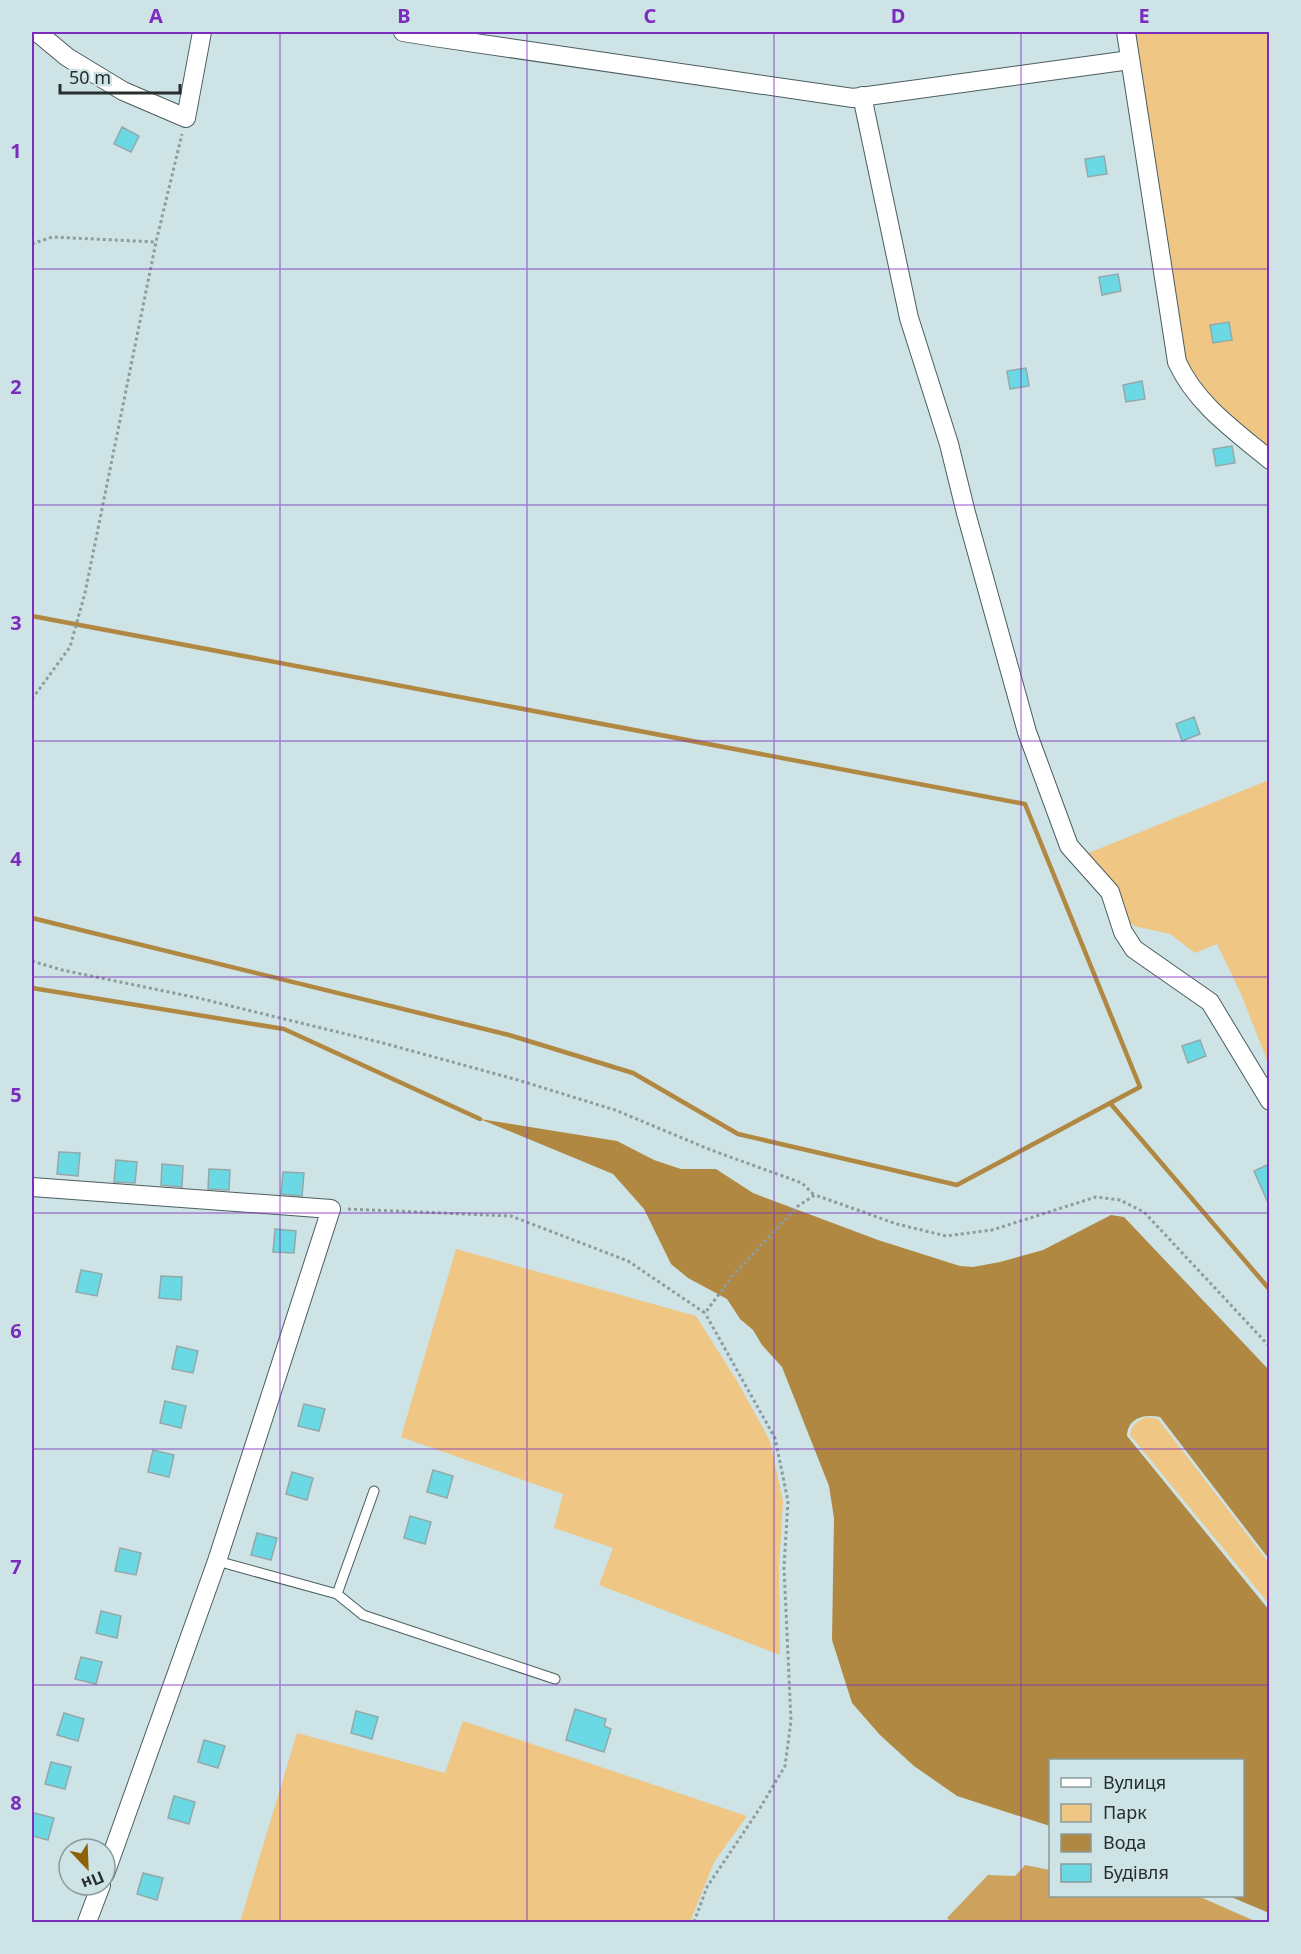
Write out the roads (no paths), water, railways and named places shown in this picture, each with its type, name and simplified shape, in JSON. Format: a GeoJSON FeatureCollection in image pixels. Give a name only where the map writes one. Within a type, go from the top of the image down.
{"type":"FeatureCollection","features":[{"type":"Feature","properties":{"kind":"street"},"geometry":{"type":"LineString","coordinates":[[37,32],[67,57],[123,91],[186,118],[202,32]]}},
{"type":"Feature","properties":{"kind":"street"},"geometry":{"type":"LineString","coordinates":[[403,32],[853,98],[1130,60]]}},
{"type":"Feature","properties":{"kind":"street"},"geometry":{"type":"LineString","coordinates":[[1126,32],[1177,362],[1185,379],[1212,411],[1269,460]]}},
{"type":"Feature","properties":{"kind":"street"},"geometry":{"type":"LineString","coordinates":[[862,96],[909,318],[949,444],[1027,732],[1069,846],[1110,892],[1124,932],[1134,950],[1210,1002],[1269,1101]]}},
{"type":"Feature","properties":{"kind":"street"},"geometry":{"type":"LineString","coordinates":[[32,1187],[331,1209],[217,1561],[117,1840]]}},
{"type":"Feature","properties":{"kind":"street"},"geometry":{"type":"LineString","coordinates":[[87,1923],[97,1897]]}},
{"type":"Feature","properties":{"kind":"lane"},"geometry":{"type":"LineString","coordinates":[[337,1594],[374,1491]]}},
{"type":"Feature","properties":{"kind":"lane"},"geometry":{"type":"LineString","coordinates":[[217,1561],[337,1594],[363,1615],[555,1678]]}},
{"type":"Feature","properties":{"kind":"water"},"geometry":{"type":"Polygon","coordinates":[[[480,1119],[617,1141],[654,1160],[681,1169],[716,1169],[753,1193],[878,1240],[960,1266],[973,1267],[1000,1262],[1043,1250],[1111,1215],[1124,1217],[1269,1370],[1269,1559],[1160,1417],[1138,1418],[1130,1425],[1127,1436],[1269,1610],[1269,1913],[1231,1897],[1244,1897],[1244,1759],[1049,1759],[1049,1826],[957,1796],[914,1766],[880,1735],[852,1703],[832,1640],[834,1518],[829,1486],[782,1367],[762,1345],[753,1330],[740,1319],[727,1299],[688,1278],[671,1264],[644,1209],[613,1174],[480,1119]]]}},
{"type":"Feature","properties":{"kind":"waterway"},"geometry":{"type":"LineString","coordinates":[[32,616],[1025,804],[1140,1087],[957,1185],[738,1134],[633,1073],[509,1035],[32,918]]}},
{"type":"Feature","properties":{"kind":"waterway"},"geometry":{"type":"LineString","coordinates":[[32,988],[284,1029],[480,1119]]}},
{"type":"Feature","properties":{"kind":"waterway"},"geometry":{"type":"LineString","coordinates":[[1110,1103],[1270,1290]]}}]}
